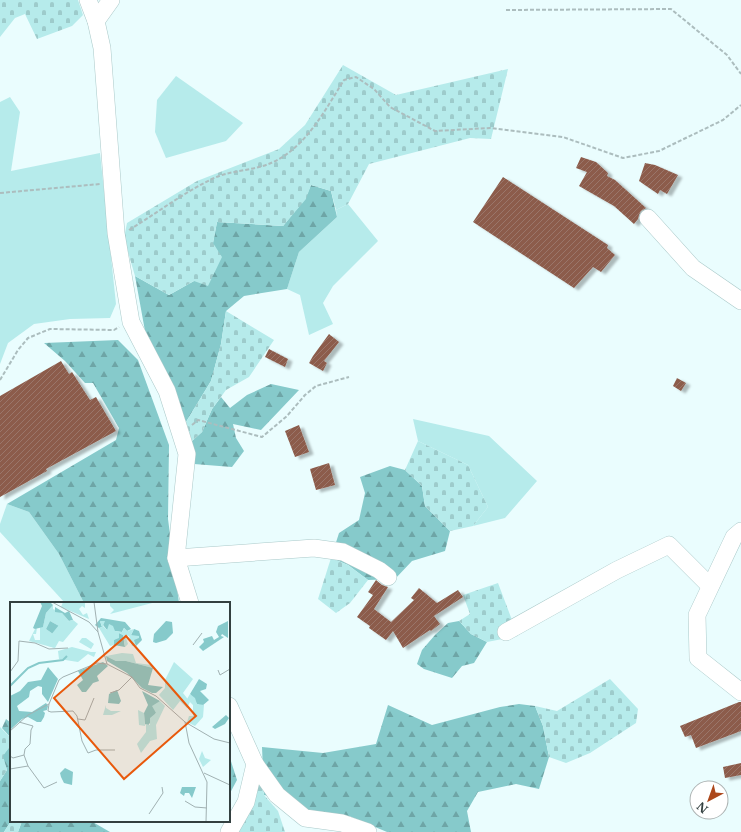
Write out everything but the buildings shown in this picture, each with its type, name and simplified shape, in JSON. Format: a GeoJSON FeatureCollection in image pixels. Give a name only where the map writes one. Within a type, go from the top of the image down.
{"type":"FeatureCollection","features":[{"type":"Feature","properties":{"kind":"street"},"geometry":{"type":"LineString","coordinates":[[88,0],[96,21],[102,48],[116,233],[131,322],[167,391],[187,454],[176,558],[190,602]]}},
{"type":"Feature","properties":{"kind":"street"},"geometry":{"type":"LineString","coordinates":[[96,21],[111,0]]}},
{"type":"Feature","properties":{"kind":"street"},"geometry":{"type":"LineString","coordinates":[[648,218],[693,268],[741,301]]}},
{"type":"Feature","properties":{"kind":"street"},"geometry":{"type":"LineString","coordinates":[[741,531],[734,537],[697,615],[698,658],[741,692]]}},
{"type":"Feature","properties":{"kind":"street"},"geometry":{"type":"LineString","coordinates":[[506,632],[617,570],[669,545],[710,586]]}},
{"type":"Feature","properties":{"kind":"street"},"geometry":{"type":"LineString","coordinates":[[176,558],[314,548],[343,552],[379,570],[388,577]]}},
{"type":"Feature","properties":{"kind":"street"},"geometry":{"type":"LineString","coordinates":[[230,708],[255,764],[277,795],[306,818],[342,823],[368,832]]}},
{"type":"Feature","properties":{"kind":"street"},"geometry":{"type":"LineString","coordinates":[[229,832],[246,802],[255,764]]}},
{"type":"Feature","properties":{"kind":"path"},"geometry":{"type":"LineString","coordinates":[[506,10],[671,9],[727,54],[741,74]]}},
{"type":"Feature","properties":{"kind":"path"},"geometry":{"type":"LineString","coordinates":[[116,233],[130,230],[173,201],[214,178],[271,163],[291,150],[307,137],[344,80],[356,76],[374,89],[390,108],[435,130],[490,128],[563,137],[623,158],[659,151],[723,120],[741,105]]}},
{"type":"Feature","properties":{"kind":"path"},"geometry":{"type":"LineString","coordinates":[[0,193],[113,183]]}},
{"type":"Feature","properties":{"kind":"path"},"geometry":{"type":"LineString","coordinates":[[0,380],[18,350],[28,338],[50,329],[114,330],[131,322]]}},
{"type":"Feature","properties":{"kind":"path"},"geometry":{"type":"LineString","coordinates":[[181,435],[198,420],[262,437],[287,416],[305,395],[316,386],[349,378]]}},
{"type":"Feature","properties":{"kind":"green space"},"geometry":{"type":"Polygon","coordinates":[[[0,0],[78,0],[83,15],[72,26],[37,39],[25,14],[15,18],[0,37],[0,0]]]}},
{"type":"Feature","properties":{"kind":"green space"},"geometry":{"type":"Polygon","coordinates":[[[343,65],[396,95],[508,69],[491,139],[470,138],[369,164],[348,204],[336,210],[331,191],[311,185],[306,199],[283,226],[217,222],[213,243],[222,257],[208,286],[194,281],[169,295],[135,276],[124,238],[127,223],[197,181],[279,149],[305,125],[343,65]]]}},
{"type":"Feature","properties":{"kind":"green space"},"geometry":{"type":"Polygon","coordinates":[[[176,76],[243,123],[226,141],[166,158],[155,132],[157,100],[176,76]]]}},
{"type":"Feature","properties":{"kind":"green space"},"geometry":{"type":"Polygon","coordinates":[[[10,97],[20,112],[11,171],[100,153],[116,304],[110,318],[70,319],[34,324],[8,343],[0,364],[0,102],[10,97]]]}},
{"type":"Feature","properties":{"kind":"green space"},"geometry":{"type":"Polygon","coordinates":[[[311,185],[331,191],[337,217],[299,252],[287,289],[244,296],[226,311],[221,344],[211,381],[186,422],[157,354],[145,331],[135,276],[169,295],[194,281],[213,243],[217,222],[283,226],[305,199],[311,185]]]}},
{"type":"Feature","properties":{"kind":"green space"},"geometry":{"type":"Polygon","coordinates":[[[348,204],[378,241],[333,286],[323,303],[333,324],[309,335],[300,295],[287,289],[299,252],[337,217],[336,210],[348,204]]]}},
{"type":"Feature","properties":{"kind":"green space"},"geometry":{"type":"Polygon","coordinates":[[[226,311],[274,340],[249,377],[226,390],[212,409],[202,432],[192,441],[186,422],[211,381],[221,344],[226,311]]]}},
{"type":"Feature","properties":{"kind":"green space"},"geometry":{"type":"Polygon","coordinates":[[[118,340],[138,360],[169,445],[168,519],[179,602],[83,602],[59,554],[29,512],[7,504],[116,440],[119,428],[93,383],[85,383],[65,361],[44,343],[118,340]]]}},
{"type":"Feature","properties":{"kind":"green space"},"geometry":{"type":"Polygon","coordinates":[[[271,384],[299,390],[261,430],[233,424],[236,438],[244,451],[232,467],[194,464],[192,441],[202,432],[212,409],[221,397],[230,408],[247,395],[271,384]]]}},
{"type":"Feature","properties":{"kind":"green space"},"geometry":{"type":"Polygon","coordinates":[[[413,419],[489,436],[537,481],[505,518],[473,526],[488,507],[468,465],[418,441],[413,419]]]}},
{"type":"Feature","properties":{"kind":"green space"},"geometry":{"type":"Polygon","coordinates":[[[418,441],[468,465],[488,507],[473,526],[450,531],[425,506],[422,486],[405,470],[418,441]]]}},
{"type":"Feature","properties":{"kind":"green space"},"geometry":{"type":"Polygon","coordinates":[[[390,466],[405,470],[422,486],[425,506],[450,531],[445,551],[412,561],[395,579],[368,580],[348,565],[331,558],[339,533],[359,520],[365,493],[360,477],[390,466]]]}},
{"type":"Feature","properties":{"kind":"green space"},"geometry":{"type":"Polygon","coordinates":[[[7,504],[29,512],[59,554],[83,602],[64,602],[0,532],[0,524],[7,504]]]}},
{"type":"Feature","properties":{"kind":"green space"},"geometry":{"type":"Polygon","coordinates":[[[331,558],[348,565],[368,580],[350,603],[336,613],[318,599],[331,558]]]}},
{"type":"Feature","properties":{"kind":"green space"},"geometry":{"type":"Polygon","coordinates":[[[498,583],[518,636],[487,642],[471,634],[459,621],[470,614],[463,595],[498,583]]]}},
{"type":"Feature","properties":{"kind":"green space"},"geometry":{"type":"Polygon","coordinates":[[[459,621],[471,634],[487,642],[474,663],[462,666],[452,678],[424,669],[417,664],[422,650],[435,635],[448,623],[459,621]]]}},
{"type":"Feature","properties":{"kind":"green space"},"geometry":{"type":"Polygon","coordinates":[[[610,679],[638,709],[636,723],[590,753],[566,763],[549,757],[543,726],[535,706],[557,711],[610,679]]]}},
{"type":"Feature","properties":{"kind":"green space"},"geometry":{"type":"Polygon","coordinates":[[[519,704],[535,706],[543,726],[549,757],[539,789],[516,784],[478,792],[467,811],[471,832],[387,832],[349,816],[309,813],[296,801],[264,795],[262,747],[323,753],[376,744],[388,705],[432,725],[500,707],[519,704]]]}},
{"type":"Feature","properties":{"kind":"green space"},"geometry":{"type":"Polygon","coordinates":[[[6,719],[10,722],[10,737],[2,728],[6,719]]]}},
{"type":"Feature","properties":{"kind":"green space"},"geometry":{"type":"Polygon","coordinates":[[[0,727],[10,737],[10,746],[3,756],[7,770],[0,781],[0,727]]]}},
{"type":"Feature","properties":{"kind":"green space"},"geometry":{"type":"Polygon","coordinates":[[[10,746],[10,822],[4,832],[0,832],[0,781],[7,770],[2,756],[10,746]]]}},
{"type":"Feature","properties":{"kind":"green space"},"geometry":{"type":"Polygon","coordinates":[[[230,758],[237,780],[230,793],[230,758]]]}},
{"type":"Feature","properties":{"kind":"green space"},"geometry":{"type":"Polygon","coordinates":[[[263,782],[264,795],[278,811],[285,832],[234,832],[254,785],[263,782]]]}},
{"type":"Feature","properties":{"kind":"green space"},"geometry":{"type":"Polygon","coordinates":[[[10,822],[22,822],[18,832],[4,832],[10,822]]]}},
{"type":"Feature","properties":{"kind":"green space"},"geometry":{"type":"Polygon","coordinates":[[[22,822],[93,822],[110,832],[18,832],[22,822]]]}}]}
